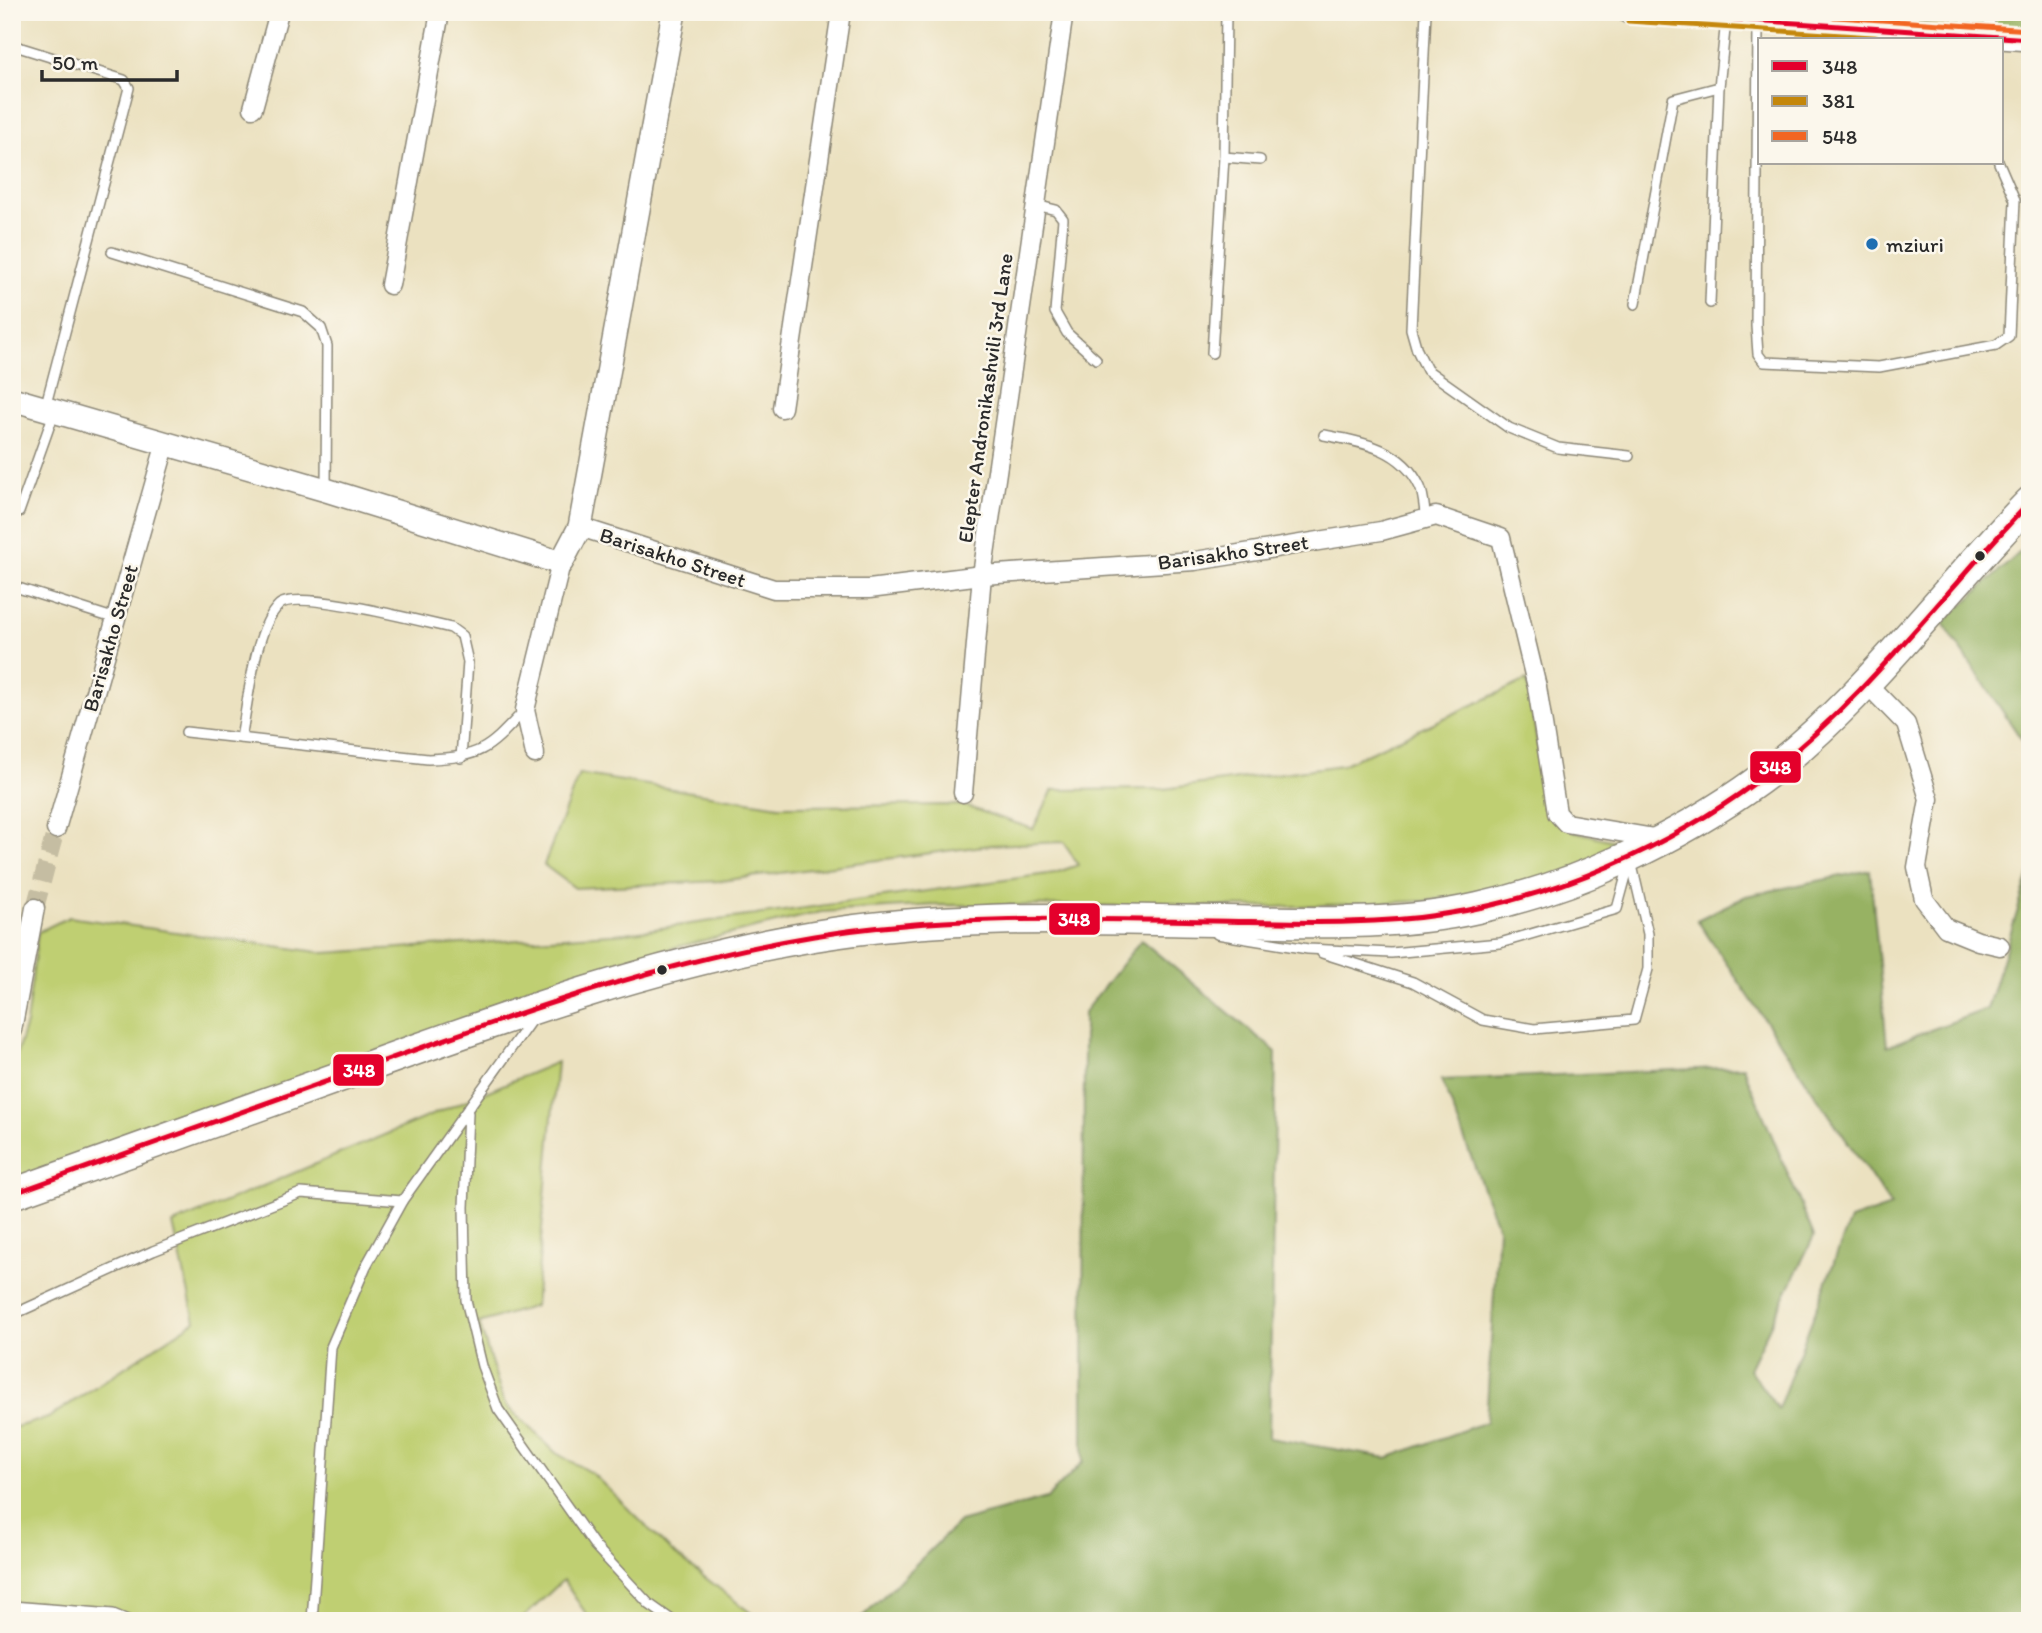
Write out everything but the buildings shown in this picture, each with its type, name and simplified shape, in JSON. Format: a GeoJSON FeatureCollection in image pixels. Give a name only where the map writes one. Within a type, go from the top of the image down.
{"type":"FeatureCollection","features":[{"type":"Feature","properties":{"kind":"highway"},"geometry":{"type":"LineString","coordinates":[[12,1194],[543,1003],[635,975],[751,947],[821,935],[988,919],[1382,921],[1494,904],[1561,885],[1630,856],[1713,811],[1763,777],[1866,683],[2030,502]]}},
{"type":"Feature","properties":{"kind":"street"},"geometry":{"type":"LineString","coordinates":[[254,108],[279,12]]}},
{"type":"Feature","properties":{"kind":"street"},"geometry":{"type":"LineString","coordinates":[[390,285],[440,12]]}},
{"type":"Feature","properties":{"kind":"street","name":"Barisakho Street"},"geometry":{"type":"LineString","coordinates":[[535,754],[525,710],[561,563],[580,527],[674,12]]}},
{"type":"Feature","properties":{"kind":"street"},"geometry":{"type":"LineString","coordinates":[[782,408],[841,12]]}},
{"type":"Feature","properties":{"kind":"street","name":"Elepter Andronikashvili 3rd Lane"},"geometry":{"type":"LineString","coordinates":[[963,793],[982,575],[1064,12]]}},
{"type":"Feature","properties":{"kind":"street"},"geometry":{"type":"LineString","coordinates":[[1629,12],[1987,38]]}},
{"type":"Feature","properties":{"kind":"street"},"geometry":{"type":"LineString","coordinates":[[2004,38],[2030,39]]}},
{"type":"Feature","properties":{"kind":"street"},"geometry":{"type":"LineString","coordinates":[[12,400],[326,490],[561,563]]}},
{"type":"Feature","properties":{"kind":"street","name":"Barisakho Street"},"geometry":{"type":"LineString","coordinates":[[56,830],[165,446]]}},
{"type":"Feature","properties":{"kind":"street","name":"Barisakho Street"},"geometry":{"type":"LineString","coordinates":[[580,527],[774,589],[869,589],[982,575],[1195,561],[1381,531],[1436,516],[1501,538],[1537,687],[1557,813],[1566,823],[1660,839]]}},
{"type":"Feature","properties":{"kind":"street"},"geometry":{"type":"LineString","coordinates":[[1866,683],[1906,724],[1929,799],[1917,867],[1924,899],[1946,928],[1978,941],[2000,946]]}},
{"type":"Feature","properties":{"kind":"street"},"geometry":{"type":"LineString","coordinates":[[12,1030],[20,950],[35,908]]}},
{"type":"Feature","properties":{"kind":"lane"},"geometry":{"type":"LineString","coordinates":[[1212,353],[1224,157],[1226,12]]}},
{"type":"Feature","properties":{"kind":"lane"},"geometry":{"type":"LineString","coordinates":[[1426,12],[1411,329],[1417,350],[1427,370],[1509,428],[1558,448],[1629,456]]}},
{"type":"Feature","properties":{"kind":"lane"},"geometry":{"type":"LineString","coordinates":[[1987,38],[1990,18],[1995,12]]}},
{"type":"Feature","properties":{"kind":"lane"},"geometry":{"type":"LineString","coordinates":[[1710,303],[1720,87],[1726,20]]}},
{"type":"Feature","properties":{"kind":"lane"},"geometry":{"type":"LineString","coordinates":[[1758,23],[1758,38]]}},
{"type":"Feature","properties":{"kind":"lane"},"geometry":{"type":"LineString","coordinates":[[12,45],[124,80],[130,88],[49,411],[19,512]]}},
{"type":"Feature","properties":{"kind":"lane"},"geometry":{"type":"LineString","coordinates":[[1635,304],[1673,99],[1720,87]]}},
{"type":"Feature","properties":{"kind":"lane"},"geometry":{"type":"LineString","coordinates":[[1224,157],[1260,160]]}},
{"type":"Feature","properties":{"kind":"lane"},"geometry":{"type":"LineString","coordinates":[[1758,164],[1758,354],[1764,362],[1879,367],[1996,345],[2009,336],[2015,200],[1999,164]]}},
{"type":"Feature","properties":{"kind":"lane"},"geometry":{"type":"LineString","coordinates":[[1036,205],[1056,210],[1063,219],[1055,303],[1057,320],[1096,359]]}},
{"type":"Feature","properties":{"kind":"lane"},"geometry":{"type":"LineString","coordinates":[[112,252],[303,312],[321,328],[327,346],[326,490]]}},
{"type":"Feature","properties":{"kind":"lane"},"geometry":{"type":"LineString","coordinates":[[1324,435],[1367,444],[1399,458],[1420,488],[1426,519]]}},
{"type":"Feature","properties":{"kind":"lane"},"geometry":{"type":"LineString","coordinates":[[12,586],[116,619]]}},
{"type":"Feature","properties":{"kind":"lane"},"geometry":{"type":"LineString","coordinates":[[241,738],[260,642],[272,613],[280,603],[291,599],[325,601],[451,628],[462,636],[468,662],[461,758]]}},
{"type":"Feature","properties":{"kind":"lane"},"geometry":{"type":"LineString","coordinates":[[186,732],[428,759],[461,758],[488,748],[525,710]]}},
{"type":"Feature","properties":{"kind":"lane"},"geometry":{"type":"LineString","coordinates":[[1308,949],[1413,982],[1483,1020],[1534,1029],[1634,1020],[1648,969],[1648,934],[1630,856]]}},
{"type":"Feature","properties":{"kind":"lane"},"geometry":{"type":"LineString","coordinates":[[1097,919],[1308,949],[1391,953],[1500,943],[1617,909],[1630,856]]}},
{"type":"Feature","properties":{"kind":"lane"},"geometry":{"type":"LineString","coordinates":[[312,1621],[331,1347],[366,1266],[402,1201],[468,1112],[543,1003]]}},
{"type":"Feature","properties":{"kind":"lane"},"geometry":{"type":"LineString","coordinates":[[468,1112],[464,1206],[466,1300],[482,1366],[498,1409],[595,1546],[649,1604],[673,1621]]}},
{"type":"Feature","properties":{"kind":"lane"},"geometry":{"type":"LineString","coordinates":[[12,1315],[153,1251],[301,1194],[402,1201]]}},
{"type":"Feature","properties":{"kind":"lane"},"geometry":{"type":"LineString","coordinates":[[12,1606],[113,1614],[130,1621]]}},
{"type":"Feature","properties":{"kind":"green space"},"geometry":{"type":"Polygon","coordinates":[[[1815,12],[2030,12],[2030,30],[1815,12]]]}},
{"type":"Feature","properties":{"kind":"green space"},"geometry":{"type":"Polygon","coordinates":[[[2030,543],[2030,752],[1943,623],[2030,543]]]}},
{"type":"Feature","properties":{"kind":"green space"},"geometry":{"type":"Polygon","coordinates":[[[1527,680],[1549,815],[1573,831],[1626,844],[1564,874],[1490,892],[1425,901],[1276,907],[937,905],[821,912],[623,960],[12,1186],[12,1069],[26,1024],[38,932],[69,917],[325,953],[626,933],[1055,873],[1078,865],[1064,842],[991,845],[720,881],[575,888],[544,865],[579,774],[779,806],[962,805],[1033,829],[1053,790],[1164,789],[1342,765],[1527,680]]]}},
{"type":"Feature","properties":{"kind":"green space"},"geometry":{"type":"Polygon","coordinates":[[[1870,870],[1887,1046],[1987,1009],[2030,871],[2030,1621],[858,1621],[959,1522],[1047,1498],[1083,1462],[1084,1012],[1141,940],[1276,1052],[1269,1438],[1387,1458],[1486,1422],[1498,1228],[1442,1080],[1743,1067],[1814,1236],[1749,1369],[1778,1409],[1850,1220],[1891,1206],[1697,920],[1746,896],[1870,870]]]}},
{"type":"Feature","properties":{"kind":"green space"},"geometry":{"type":"Polygon","coordinates":[[[557,1062],[535,1306],[479,1323],[504,1403],[556,1453],[593,1474],[671,1551],[761,1621],[591,1621],[563,1580],[520,1621],[12,1621],[12,1428],[48,1418],[195,1321],[173,1224],[557,1062]]]}},
{"type":"Feature","properties":{"kind":"tunnel"},"geometry":{"type":"LineString","coordinates":[[35,908],[56,829]]}},
{"type":"Feature","properties":{"kind":"transit line","name":"348"},"geometry":{"type":"LineString","coordinates":[[1633,12],[2030,39]]}},
{"type":"Feature","properties":{"kind":"transit line","name":"548"},"geometry":{"type":"LineString","coordinates":[[1763,12],[2030,30]]}},
{"type":"Feature","properties":{"kind":"transit line","name":"381"},"geometry":{"type":"LineString","coordinates":[[1628,21],[1887,38]]}},
{"type":"Feature","properties":{"kind":"transit line","name":"348"},"geometry":{"type":"LineString","coordinates":[[12,1194],[539,1007],[648,974],[758,947],[864,929],[963,921],[1063,919],[1329,922],[1416,918],[1487,906],[1570,882],[1610,866],[1688,827],[1759,780],[1797,750],[1867,683],[2030,502]]}},
{"type":"Feature","properties":{"kind":"place","name":"mziuri"},"geometry":{"type":"Point","coordinates":[1872,244]}}]}
